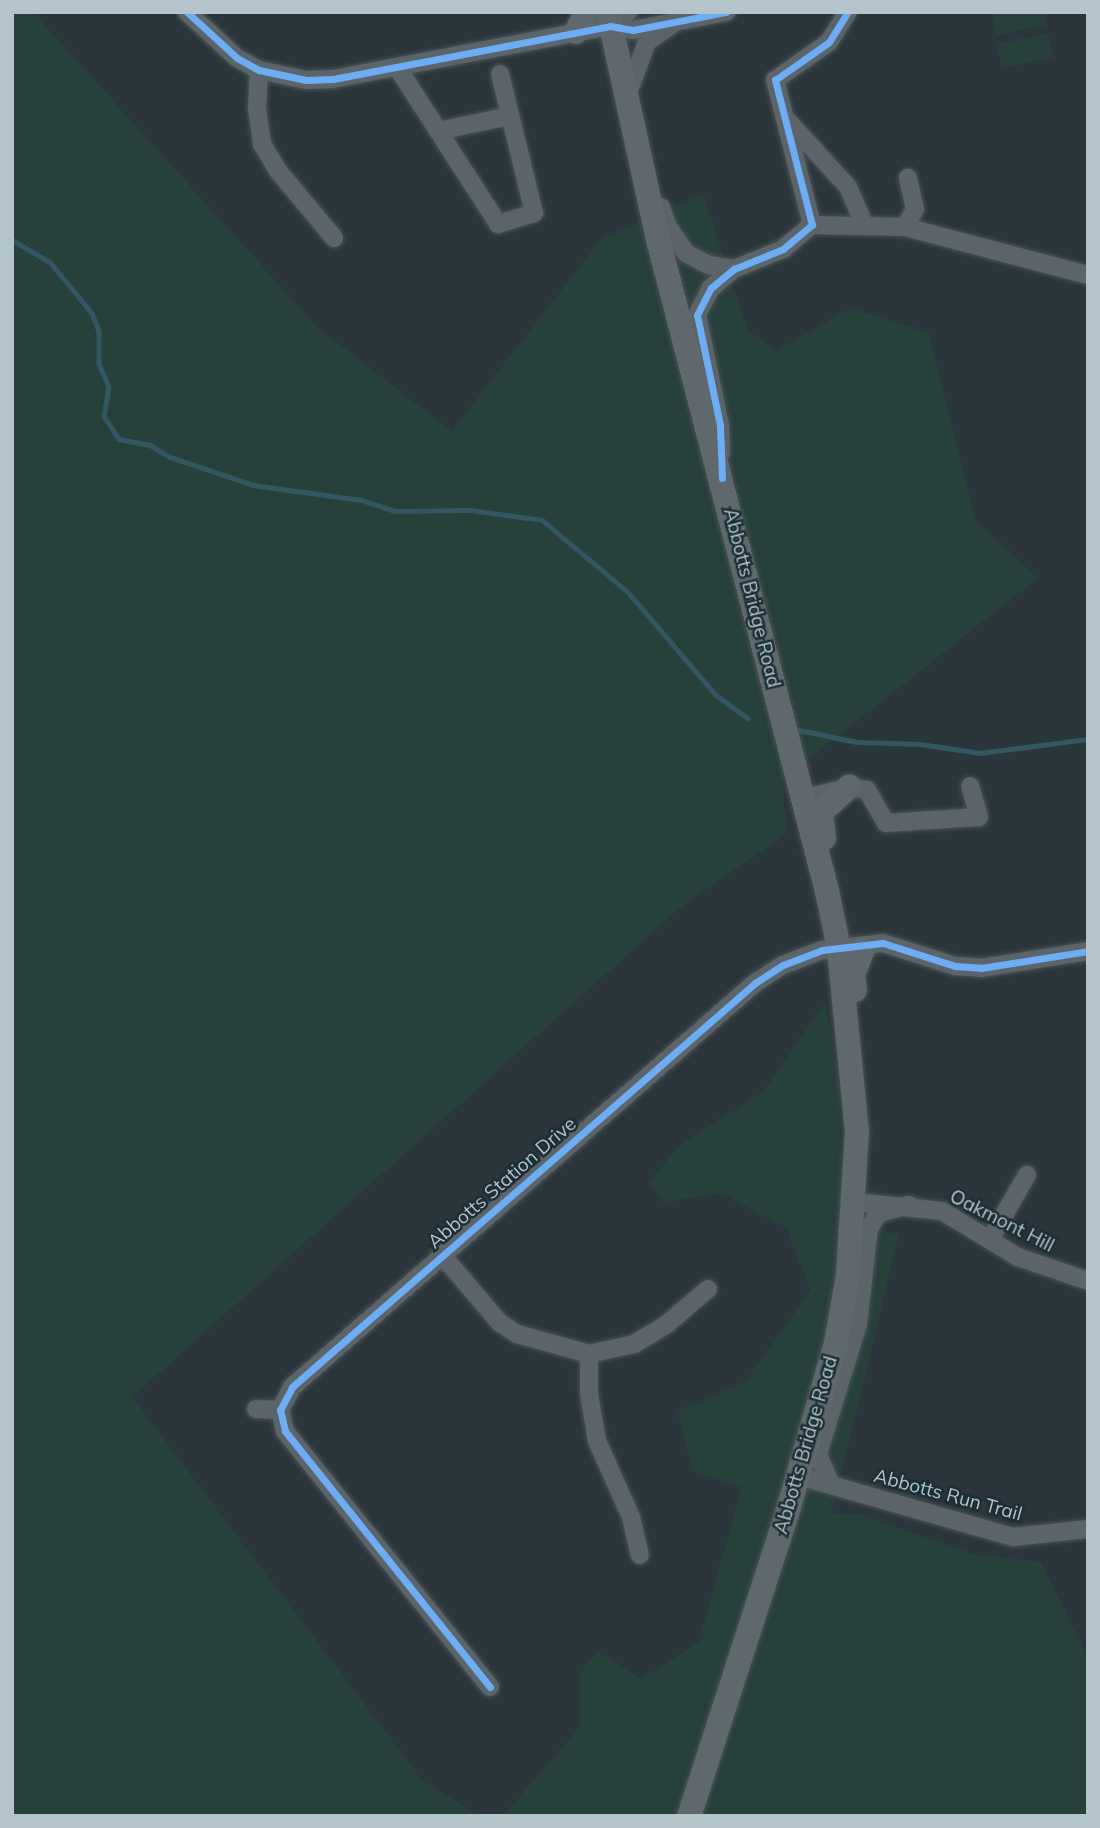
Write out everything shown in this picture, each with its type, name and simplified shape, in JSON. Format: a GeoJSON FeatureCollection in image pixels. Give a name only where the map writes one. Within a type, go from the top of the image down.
{"type":"FeatureCollection","features":[{"type":"Feature","properties":{"kind":"main road","name":"Abbotts Bridge Road"},"geometry":{"type":"LineString","coordinates":[[615,17],[626,100],[641,164],[827,891],[851,949],[852,1063],[857,1131],[855,1202],[836,1343],[799,1476],[689,1816]]}},
{"type":"Feature","properties":{"kind":"main road","name":"Abbotts Bridge Road"},"geometry":{"type":"LineString","coordinates":[[827,891],[833,890],[835,880],[821,812],[849,788]]}},
{"type":"Feature","properties":{"kind":"street"},"geometry":{"type":"LineString","coordinates":[[187,12],[213,41],[259,70],[306,80],[397,67],[581,22],[615,17],[633,30],[726,12]]}},
{"type":"Feature","properties":{"kind":"street"},"geometry":{"type":"LineString","coordinates":[[812,225],[775,80],[829,42],[848,12]]}},
{"type":"Feature","properties":{"kind":"street"},"geometry":{"type":"LineString","coordinates":[[626,100],[647,43],[678,21]]}},
{"type":"Feature","properties":{"kind":"street"},"geometry":{"type":"LineString","coordinates":[[397,67],[498,224],[534,213],[500,74]]}},
{"type":"Feature","properties":{"kind":"street"},"geometry":{"type":"LineString","coordinates":[[259,70],[257,108],[262,144],[279,173],[334,238]]}},
{"type":"Feature","properties":{"kind":"street"},"geometry":{"type":"LineString","coordinates":[[438,131],[509,116]]}},
{"type":"Feature","properties":{"kind":"street"},"geometry":{"type":"LineString","coordinates":[[784,118],[848,187],[865,226]]}},
{"type":"Feature","properties":{"kind":"street"},"geometry":{"type":"LineString","coordinates":[[641,164],[676,242],[697,260],[734,268]]}},
{"type":"Feature","properties":{"kind":"street"},"geometry":{"type":"LineString","coordinates":[[905,227],[915,209],[908,178]]}},
{"type":"Feature","properties":{"kind":"street"},"geometry":{"type":"LineString","coordinates":[[722,478],[720,425],[697,315],[712,289],[734,268],[783,249],[812,225],[865,226],[905,227],[1088,275]]}},
{"type":"Feature","properties":{"kind":"street"},"geometry":{"type":"LineString","coordinates":[[801,788],[867,790],[886,823],[979,817],[970,786]]}},
{"type":"Feature","properties":{"kind":"street","name":"Abbotts Station Drive"},"geometry":{"type":"LineString","coordinates":[[280,1410],[292,1387],[755,983],[811,953],[883,943],[955,966],[981,968],[1088,951]]}},
{"type":"Feature","properties":{"kind":"street"},"geometry":{"type":"LineString","coordinates":[[990,1239],[1027,1175]]}},
{"type":"Feature","properties":{"kind":"street","name":"Oakmont Hill"},"geometry":{"type":"LineString","coordinates":[[855,1202],[909,1205],[942,1212],[1018,1257],[1088,1281]]}},
{"type":"Feature","properties":{"kind":"street","name":"Abbotts Bridge Road"},"geometry":{"type":"LineString","coordinates":[[831,1485],[818,1454],[858,1324],[869,1228],[879,1213],[909,1205]]}},
{"type":"Feature","properties":{"kind":"street"},"geometry":{"type":"LineString","coordinates":[[442,1255],[499,1321],[517,1334],[589,1354],[634,1344],[667,1324],[708,1289]]}},
{"type":"Feature","properties":{"kind":"street"},"geometry":{"type":"LineString","coordinates":[[589,1354],[589,1394],[597,1441],[631,1517],[640,1555]]}},
{"type":"Feature","properties":{"kind":"street"},"geometry":{"type":"LineString","coordinates":[[256,1409],[280,1410],[285,1431],[327,1487],[490,1686]]}},
{"type":"Feature","properties":{"kind":"street","name":"Abbotts Run Trail"},"geometry":{"type":"LineString","coordinates":[[799,1476],[1013,1537],[1088,1529]]}},
{"type":"Feature","properties":{"kind":"green space"},"geometry":{"type":"Polygon","coordinates":[[[12,12],[33,12],[319,329],[452,431],[602,238],[703,194],[747,329],[776,351],[851,308],[929,333],[976,521],[1038,578],[782,780],[787,833],[682,906],[132,1397],[423,1781],[480,1816],[12,1816],[12,12]]]}},
{"type":"Feature","properties":{"kind":"green space"},"geometry":{"type":"Polygon","coordinates":[[[991,12],[1044,12],[1047,25],[996,35],[991,12]]]}},
{"type":"Feature","properties":{"kind":"green space"},"geometry":{"type":"Polygon","coordinates":[[[1048,33],[1053,57],[1002,68],[997,44],[1048,33]]]}},
{"type":"Feature","properties":{"kind":"green space"},"geometry":{"type":"Polygon","coordinates":[[[825,1002],[839,1086],[841,1218],[899,1235],[831,1513],[859,1514],[973,1554],[1041,1562],[1088,1658],[1088,1816],[503,1816],[580,1727],[579,1674],[597,1651],[641,1679],[699,1642],[742,1487],[692,1471],[678,1411],[745,1382],[811,1290],[786,1228],[722,1193],[663,1202],[649,1182],[679,1146],[765,1090],[825,1002]]]}},
{"type":"Feature","properties":{"kind":"waterway"},"geometry":{"type":"LineString","coordinates":[[12,240],[50,262],[92,313],[99,331],[99,364],[109,386],[104,416],[119,439],[150,445],[170,457],[253,485],[361,500],[394,511],[471,510],[542,520],[628,592],[716,695],[748,718]]}},
{"type":"Feature","properties":{"kind":"waterway"},"geometry":{"type":"LineString","coordinates":[[799,730],[857,742],[920,744],[980,753],[1088,739]]}},
{"type":"Feature","properties":{"kind":"cycle path"},"geometry":{"type":"LineString","coordinates":[[187,12],[237,58],[259,70],[306,80],[333,79],[610,26],[633,30],[726,12]]}},
{"type":"Feature","properties":{"kind":"cycle path"},"geometry":{"type":"LineString","coordinates":[[722,478],[720,425],[697,315],[711,288],[734,269],[783,249],[812,225],[775,80],[829,42],[848,12]]}},
{"type":"Feature","properties":{"kind":"cycle path"},"geometry":{"type":"LineString","coordinates":[[490,1687],[285,1431],[280,1410],[292,1387],[755,983],[783,965],[822,950],[883,943],[955,966],[981,968],[1088,951]]}}]}
